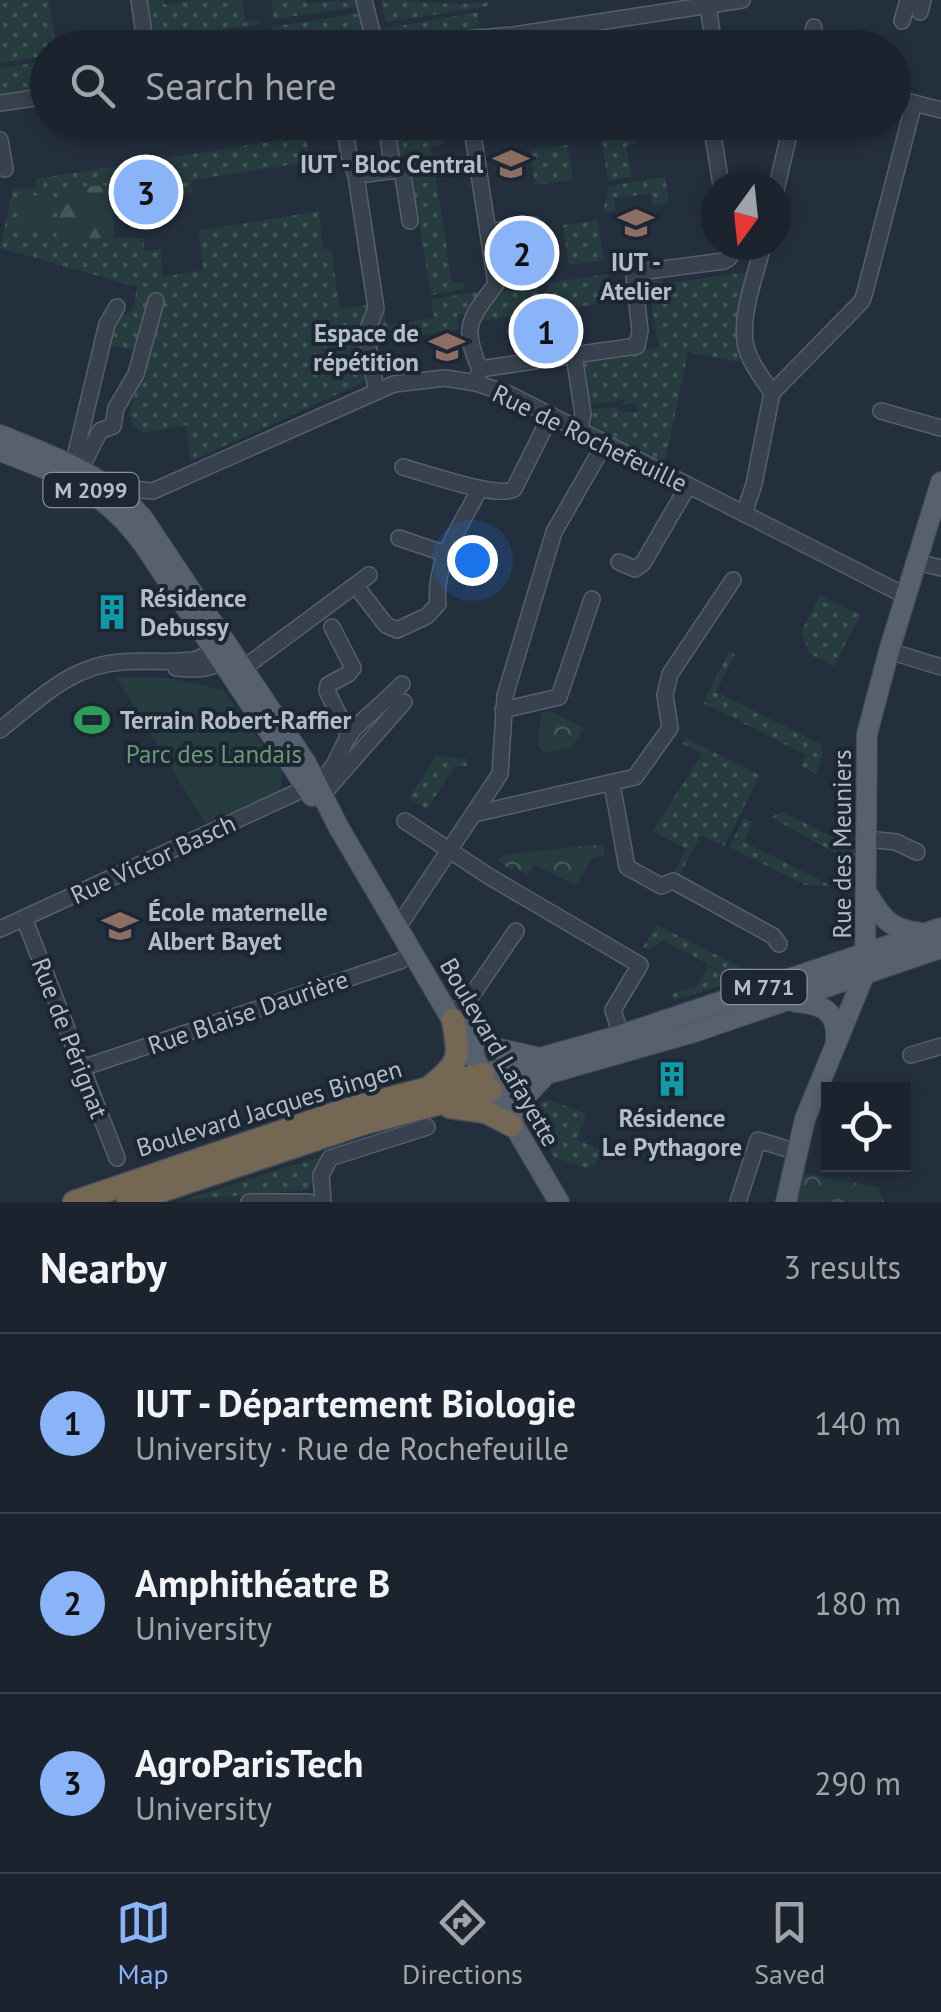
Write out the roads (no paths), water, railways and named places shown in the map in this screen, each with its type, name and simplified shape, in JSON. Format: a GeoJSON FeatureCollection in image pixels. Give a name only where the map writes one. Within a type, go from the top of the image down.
{"type":"FeatureCollection","features":[{"type":"Feature","properties":{"kind":"highway"},"geometry":{"type":"LineString","coordinates":[[450,1017],[457,1060],[427,1107],[477,1110],[512,1125]]}},
{"type":"Feature","properties":{"kind":"highway","name":"Boulevard Jacques Bingen"},"geometry":{"type":"LineString","coordinates":[[128,1202],[231,1166],[427,1107],[487,1082]]}},
{"type":"Feature","properties":{"kind":"highway","name":"Boulevard Jacques Bingen"},"geometry":{"type":"LineString","coordinates":[[74,1202],[216,1152],[427,1107]]}},
{"type":"Feature","properties":{"kind":"highway"},"geometry":{"type":"LineString","coordinates":[[162,1202],[231,1166]]}},
{"type":"Feature","properties":{"kind":"main road","name":"M 2099"},"geometry":{"type":"LineString","coordinates":[[0,436],[77,466],[128,500],[147,524],[229,658]]}},
{"type":"Feature","properties":{"kind":"main road","name":"M 2099"},"geometry":{"type":"LineString","coordinates":[[0,451],[81,484],[117,510],[229,658]]}},
{"type":"Feature","properties":{"kind":"main road","name":"Rue des Meuniers"},"geometry":{"type":"LineString","coordinates":[[786,1202],[806,1119],[866,963],[867,734],[941,482]]}},
{"type":"Feature","properties":{"kind":"main road","name":"Boulevard Lafayette"},"geometry":{"type":"LineString","coordinates":[[229,658],[315,788],[559,1202]]}},
{"type":"Feature","properties":{"kind":"main road"},"geometry":{"type":"LineString","coordinates":[[868,894],[890,926],[937,942]]}},
{"type":"Feature","properties":{"kind":"main road","name":"M 771"},"geometry":{"type":"LineString","coordinates":[[543,1068],[621,1035],[937,942]]}},
{"type":"Feature","properties":{"kind":"main road","name":"M 771"},"geometry":{"type":"LineString","coordinates":[[487,1082],[785,1002],[866,963]]}},
{"type":"Feature","properties":{"kind":"main road"},"geometry":{"type":"LineString","coordinates":[[785,1002],[828,1009],[837,1028],[836,1047]]}},
{"type":"Feature","properties":{"kind":"main road"},"geometry":{"type":"LineString","coordinates":[[450,1017],[495,1048],[543,1068],[520,1102],[512,1125]]}},
{"type":"Feature","properties":{"kind":"street"},"geometry":{"type":"LineString","coordinates":[[139,0],[143,30]]}},
{"type":"Feature","properties":{"kind":"street"},"geometry":{"type":"LineString","coordinates":[[364,0],[372,30]]}},
{"type":"Feature","properties":{"kind":"street"},"geometry":{"type":"LineString","coordinates":[[545,30],[742,0]]}},
{"type":"Feature","properties":{"kind":"street"},"geometry":{"type":"LineString","coordinates":[[704,4],[710,30]]}},
{"type":"Feature","properties":{"kind":"street"},"geometry":{"type":"LineString","coordinates":[[902,21],[917,4]]}},
{"type":"Feature","properties":{"kind":"street"},"geometry":{"type":"LineString","coordinates":[[0,103],[30,99]]}},
{"type":"Feature","properties":{"kind":"street"},"geometry":{"type":"LineString","coordinates":[[911,102],[941,110]]}},
{"type":"Feature","properties":{"kind":"street"},"geometry":{"type":"LineString","coordinates":[[911,114],[914,103]]}},
{"type":"Feature","properties":{"kind":"street"},"geometry":{"type":"LineString","coordinates":[[0,140],[5,168]]}},
{"type":"Feature","properties":{"kind":"street"},"geometry":{"type":"LineString","coordinates":[[348,140],[376,308],[366,334],[376,390]]}},
{"type":"Feature","properties":{"kind":"street"},"geometry":{"type":"LineString","coordinates":[[389,140],[393,171]]}},
{"type":"Feature","properties":{"kind":"street"},"geometry":{"type":"LineString","coordinates":[[474,140],[496,284],[470,318],[478,376],[636,346],[640,340],[634,276],[639,272],[725,260]]}},
{"type":"Feature","properties":{"kind":"street"},"geometry":{"type":"LineString","coordinates":[[714,140],[719,170]]}},
{"type":"Feature","properties":{"kind":"street"},"geometry":{"type":"LineString","coordinates":[[781,170],[788,140]]}},
{"type":"Feature","properties":{"kind":"street"},"geometry":{"type":"LineString","coordinates":[[744,514],[772,393],[862,301],[904,140]]}},
{"type":"Feature","properties":{"kind":"street"},"geometry":{"type":"LineString","coordinates":[[366,174],[402,169],[410,221]]}},
{"type":"Feature","properties":{"kind":"street"},"geometry":{"type":"LineString","coordinates":[[488,232],[534,225]]}},
{"type":"Feature","properties":{"kind":"street"},"geometry":{"type":"LineString","coordinates":[[759,260],[746,314],[745,344],[772,393]]}},
{"type":"Feature","properties":{"kind":"street"},"geometry":{"type":"LineString","coordinates":[[77,466],[100,431],[112,426],[116,408],[136,374],[156,301]]}},
{"type":"Feature","properties":{"kind":"street"},"geometry":{"type":"LineString","coordinates":[[77,466],[107,324],[117,307]]}},
{"type":"Feature","properties":{"kind":"street"},"geometry":{"type":"LineString","coordinates":[[574,356],[583,414],[580,430]]}},
{"type":"Feature","properties":{"kind":"street","name":"Rue de Rochefeuille"},"geometry":{"type":"LineString","coordinates":[[153,490],[376,390],[429,378],[478,376],[906,596]]}},
{"type":"Feature","properties":{"kind":"street"},"geometry":{"type":"LineString","coordinates":[[882,411],[941,428]]}},
{"type":"Feature","properties":{"kind":"street"},"geometry":{"type":"LineString","coordinates":[[402,468],[506,494],[514,489],[551,416]]}},
{"type":"Feature","properties":{"kind":"street"},"geometry":{"type":"LineString","coordinates":[[398,926],[500,774],[504,710],[554,532],[605,443]]}},
{"type":"Feature","properties":{"kind":"street"},"geometry":{"type":"LineString","coordinates":[[103,480],[153,490],[146,507],[147,524]]}},
{"type":"Feature","properties":{"kind":"street"},"geometry":{"type":"LineString","coordinates":[[620,562],[635,569],[643,564],[688,486]]}},
{"type":"Feature","properties":{"kind":"street"},"geometry":{"type":"LineString","coordinates":[[0,730],[68,669],[94,658],[158,662],[197,670],[229,658],[363,580],[386,625],[397,630],[427,616],[438,604],[438,578],[446,554],[479,490]]}},
{"type":"Feature","properties":{"kind":"street"},"geometry":{"type":"LineString","coordinates":[[399,538],[446,554]]}},
{"type":"Feature","properties":{"kind":"street"},"geometry":{"type":"LineString","coordinates":[[918,562],[941,568]]}},
{"type":"Feature","properties":{"kind":"street"},"geometry":{"type":"LineString","coordinates":[[474,814],[635,777],[670,728],[665,695],[670,674],[733,580]]}},
{"type":"Feature","properties":{"kind":"street"},"geometry":{"type":"LineString","coordinates":[[504,710],[559,697],[592,599]]}},
{"type":"Feature","properties":{"kind":"street"},"geometry":{"type":"LineString","coordinates":[[332,627],[353,668],[328,685],[327,691],[349,736]]}},
{"type":"Feature","properties":{"kind":"street"},"geometry":{"type":"LineString","coordinates":[[889,652],[941,667]]}},
{"type":"Feature","properties":{"kind":"street"},"geometry":{"type":"LineString","coordinates":[[315,788],[333,768],[349,736],[402,684]]}},
{"type":"Feature","properties":{"kind":"street"},"geometry":{"type":"LineString","coordinates":[[315,788],[404,702]]}},
{"type":"Feature","properties":{"kind":"street"},"geometry":{"type":"LineString","coordinates":[[612,784],[627,867],[661,886],[674,881],[773,936],[779,944]]}},
{"type":"Feature","properties":{"kind":"street","name":"Rue Victor Basch"},"geometry":{"type":"LineString","coordinates":[[0,929],[315,788]]}},
{"type":"Feature","properties":{"kind":"street"},"geometry":{"type":"LineString","coordinates":[[405,821],[487,881],[640,966],[610,1010],[621,1035]]}},
{"type":"Feature","properties":{"kind":"street"},"geometry":{"type":"LineString","coordinates":[[867,839],[896,836],[917,852]]}},
{"type":"Feature","properties":{"kind":"street","name":"Rue de Pérignat"},"geometry":{"type":"LineString","coordinates":[[24,918],[117,1158]]}},
{"type":"Feature","properties":{"kind":"street"},"geometry":{"type":"LineString","coordinates":[[450,1017],[465,1005],[516,931]]}},
{"type":"Feature","properties":{"kind":"street","name":"Rue Blaise Daurière"},"geometry":{"type":"LineString","coordinates":[[82,1068],[400,961],[413,953]]}},
{"type":"Feature","properties":{"kind":"street"},"geometry":{"type":"LineString","coordinates":[[911,1055],[941,1046]]}},
{"type":"Feature","properties":{"kind":"street"},"geometry":{"type":"LineString","coordinates":[[324,1202],[321,1175],[330,1158],[427,1107]]}},
{"type":"Feature","properties":{"kind":"street"},"geometry":{"type":"LineString","coordinates":[[738,1202],[758,1140],[797,1152]]}},
{"type":"Feature","properties":{"kind":"street"},"geometry":{"type":"LineString","coordinates":[[249,1202],[309,1202]]}},
{"type":"Feature","properties":{"kind":"place","name":"IUT - Bloc Central"},"geometry":{"type":"Point","coordinates":[511,164]}},
{"type":"Feature","properties":{"kind":"place","name":"AgroParisTech"},"geometry":{"type":"Point","coordinates":[146,192]}},
{"type":"Feature","properties":{"kind":"place","name":"IUT - Atelier"},"geometry":{"type":"Point","coordinates":[636,223]}},
{"type":"Feature","properties":{"kind":"place","name":"Amphithéatre B"},"geometry":{"type":"Point","coordinates":[522,253]}},
{"type":"Feature","properties":{"kind":"place","name":"IUT - Département Biologie"},"geometry":{"type":"Point","coordinates":[546,331]}},
{"type":"Feature","properties":{"kind":"place","name":"Espace de répétition"},"geometry":{"type":"Point","coordinates":[447,347]}},
{"type":"Feature","properties":{"kind":"place","name":"Résidence Debussy"},"geometry":{"type":"Point","coordinates":[112,612]}},
{"type":"Feature","properties":{"kind":"place","name":"Terrain Robert-Raffier"},"geometry":{"type":"Point","coordinates":[92,720]}},
{"type":"Feature","properties":{"kind":"place","name":"École maternelle Albert Bayet"},"geometry":{"type":"Point","coordinates":[120,926]}},
{"type":"Feature","properties":{"kind":"place","name":"Résidence Le Pythagore"},"geometry":{"type":"Point","coordinates":[672,1079]}},
{"type":"Feature","properties":{"kind":"park label","name":"Parc des Landais"},"geometry":{"type":"Point","coordinates":[214,754]}}]}
